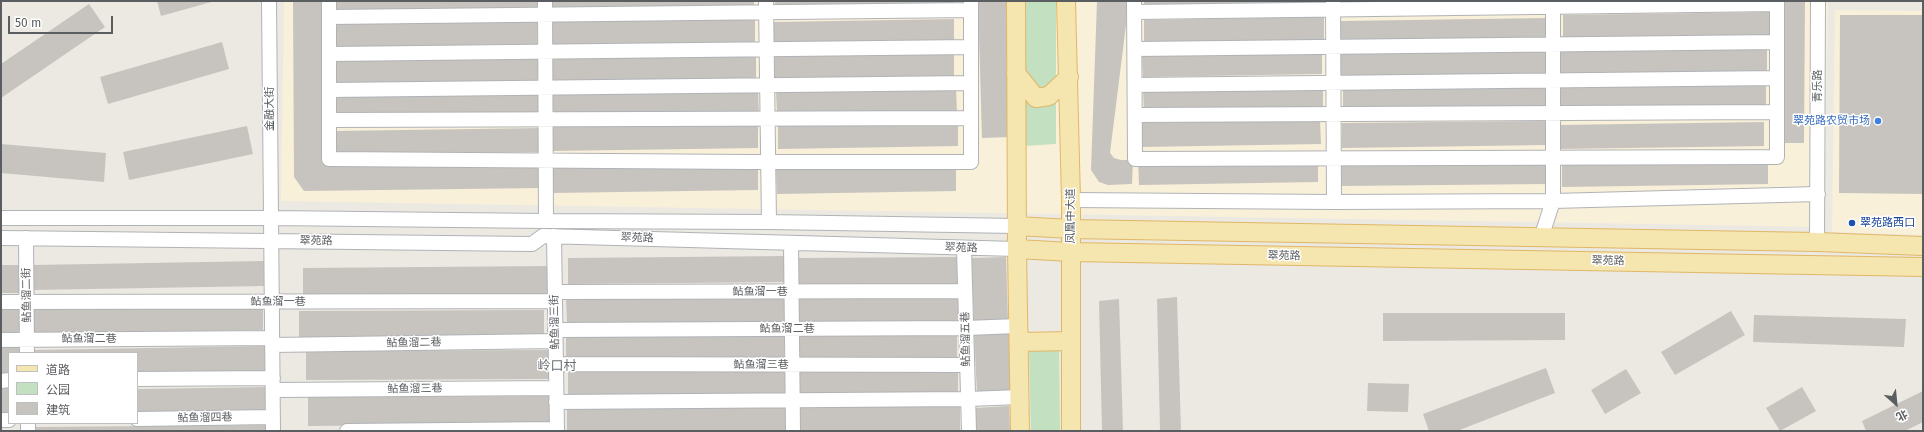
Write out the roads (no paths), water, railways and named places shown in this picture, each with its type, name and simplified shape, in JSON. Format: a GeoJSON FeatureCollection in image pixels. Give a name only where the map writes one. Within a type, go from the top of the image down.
{"type":"FeatureCollection","features":[{"type":"Feature","properties":{"kind":"main road"},"geometry":{"type":"LineString","coordinates":[[1016,1],[1017,249],[1020,431]]}},
{"type":"Feature","properties":{"kind":"main road","name":"凤凰中大道"},"geometry":{"type":"LineString","coordinates":[[1066,1],[1071,200],[1071,431]]}},
{"type":"Feature","properties":{"kind":"main road"},"geometry":{"type":"LineString","coordinates":[[1016,73],[1036,98],[1049,96],[1069,77]]}},
{"type":"Feature","properties":{"kind":"main road","name":"翠苑路"},"geometry":{"type":"LineString","coordinates":[[1017,226],[1541,238],[1817,242],[1923,246]]}},
{"type":"Feature","properties":{"kind":"main road","name":"翠苑路"},"geometry":{"type":"LineString","coordinates":[[1017,249],[1071,252],[1923,267]]}},
{"type":"Feature","properties":{"kind":"main road"},"geometry":{"type":"LineString","coordinates":[[1019,334],[1071,341]]}},
{"type":"Feature","properties":{"kind":"street","name":"金融大街"},"geometry":{"type":"LineString","coordinates":[[269,1],[273,424]]}},
{"type":"Feature","properties":{"kind":"street"},"geometry":{"type":"LineString","coordinates":[[329,1],[329,17],[329,159],[971,162],[971,5],[545,8],[329,17]]}},
{"type":"Feature","properties":{"kind":"street","name":"青乐路"},"geometry":{"type":"LineString","coordinates":[[1817,242],[1818,1]]}},
{"type":"Feature","properties":{"kind":"street"},"geometry":{"type":"LineString","coordinates":[[1776,3],[1777,156],[1135,159],[1134,7],[1776,3]]}},
{"type":"Feature","properties":{"kind":"street"},"geometry":{"type":"LineString","coordinates":[[1541,238],[1553,201],[1553,4]]}},
{"type":"Feature","properties":{"kind":"street"},"geometry":{"type":"LineString","coordinates":[[1333,5],[1334,202]]}},
{"type":"Feature","properties":{"kind":"street"},"geometry":{"type":"LineString","coordinates":[[767,6],[770,222]]}},
{"type":"Feature","properties":{"kind":"street"},"geometry":{"type":"LineString","coordinates":[[545,8],[546,221]]}},
{"type":"Feature","properties":{"kind":"street"},"geometry":{"type":"LineString","coordinates":[[1135,49],[1777,42]]}},
{"type":"Feature","properties":{"kind":"street"},"geometry":{"type":"LineString","coordinates":[[329,54],[971,47]]}},
{"type":"Feature","properties":{"kind":"street"},"geometry":{"type":"LineString","coordinates":[[1135,85],[1777,78]]}},
{"type":"Feature","properties":{"kind":"street"},"geometry":{"type":"LineString","coordinates":[[329,90],[971,83]]}},
{"type":"Feature","properties":{"kind":"street"},"geometry":{"type":"LineString","coordinates":[[1135,115],[1777,112]]}},
{"type":"Feature","properties":{"kind":"street"},"geometry":{"type":"LineString","coordinates":[[329,120],[971,118]]}},
{"type":"Feature","properties":{"kind":"street"},"geometry":{"type":"LineString","coordinates":[[1071,200],[1334,202],[1553,201],[1818,194]]}},
{"type":"Feature","properties":{"kind":"street","name":"翠苑路"},"geometry":{"type":"LineString","coordinates":[[1,218],[271,218],[770,222],[1017,226]]}},
{"type":"Feature","properties":{"kind":"street","name":"翠苑路"},"geometry":{"type":"LineString","coordinates":[[1,238],[532,244],[543,236],[554,236],[1017,249]]}},
{"type":"Feature","properties":{"kind":"street","name":"鲇鱼溜三街"},"geometry":{"type":"LineString","coordinates":[[554,236],[557,430]]}},
{"type":"Feature","properties":{"kind":"street","name":"鲇鱼溜二街"},"geometry":{"type":"LineString","coordinates":[[26,238],[27,346]]}},
{"type":"Feature","properties":{"kind":"street"},"geometry":{"type":"LineString","coordinates":[[791,243],[793,431]]}},
{"type":"Feature","properties":{"kind":"street","name":"鲇鱼溜五巷"},"geometry":{"type":"LineString","coordinates":[[964,248],[969,431]]}},
{"type":"Feature","properties":{"kind":"street","name":"鲇鱼溜一巷"},"geometry":{"type":"LineString","coordinates":[[1,302],[272,302],[792,292],[965,291]]}},
{"type":"Feature","properties":{"kind":"street","name":"鲇鱼溜二巷"},"geometry":{"type":"LineString","coordinates":[[1,340],[27,346],[555,336],[792,329],[966,328],[1019,334]]}},
{"type":"Feature","properties":{"kind":"street","name":"鲇鱼溜三巷"},"geometry":{"type":"LineString","coordinates":[[556,364],[967,365]]}},
{"type":"Feature","properties":{"kind":"street","name":"鲇鱼溜三巷"},"geometry":{"type":"LineString","coordinates":[[138,379],[273,384],[556,388]]}},
{"type":"Feature","properties":{"kind":"street"},"geometry":{"type":"LineString","coordinates":[[556,402],[968,399],[1020,397]]}},
{"type":"Feature","properties":{"kind":"street","name":"鲇鱼溜四巷"},"geometry":{"type":"LineString","coordinates":[[138,419],[273,424]]}},
{"type":"Feature","properties":{"kind":"street"},"geometry":{"type":"LineString","coordinates":[[347,431],[557,430]]}},
{"type":"Feature","properties":{"kind":"place","name":"翠苑路农贸市场"},"geometry":{"type":"Point","coordinates":[1878,121]}},
{"type":"Feature","properties":{"kind":"place","name":"翠苑路西口"},"geometry":{"type":"Point","coordinates":[1852,223]}},
{"type":"Feature","properties":{"kind":"district","name":"岭口村"},"geometry":{"type":"Point","coordinates":[557,366]}}]}
